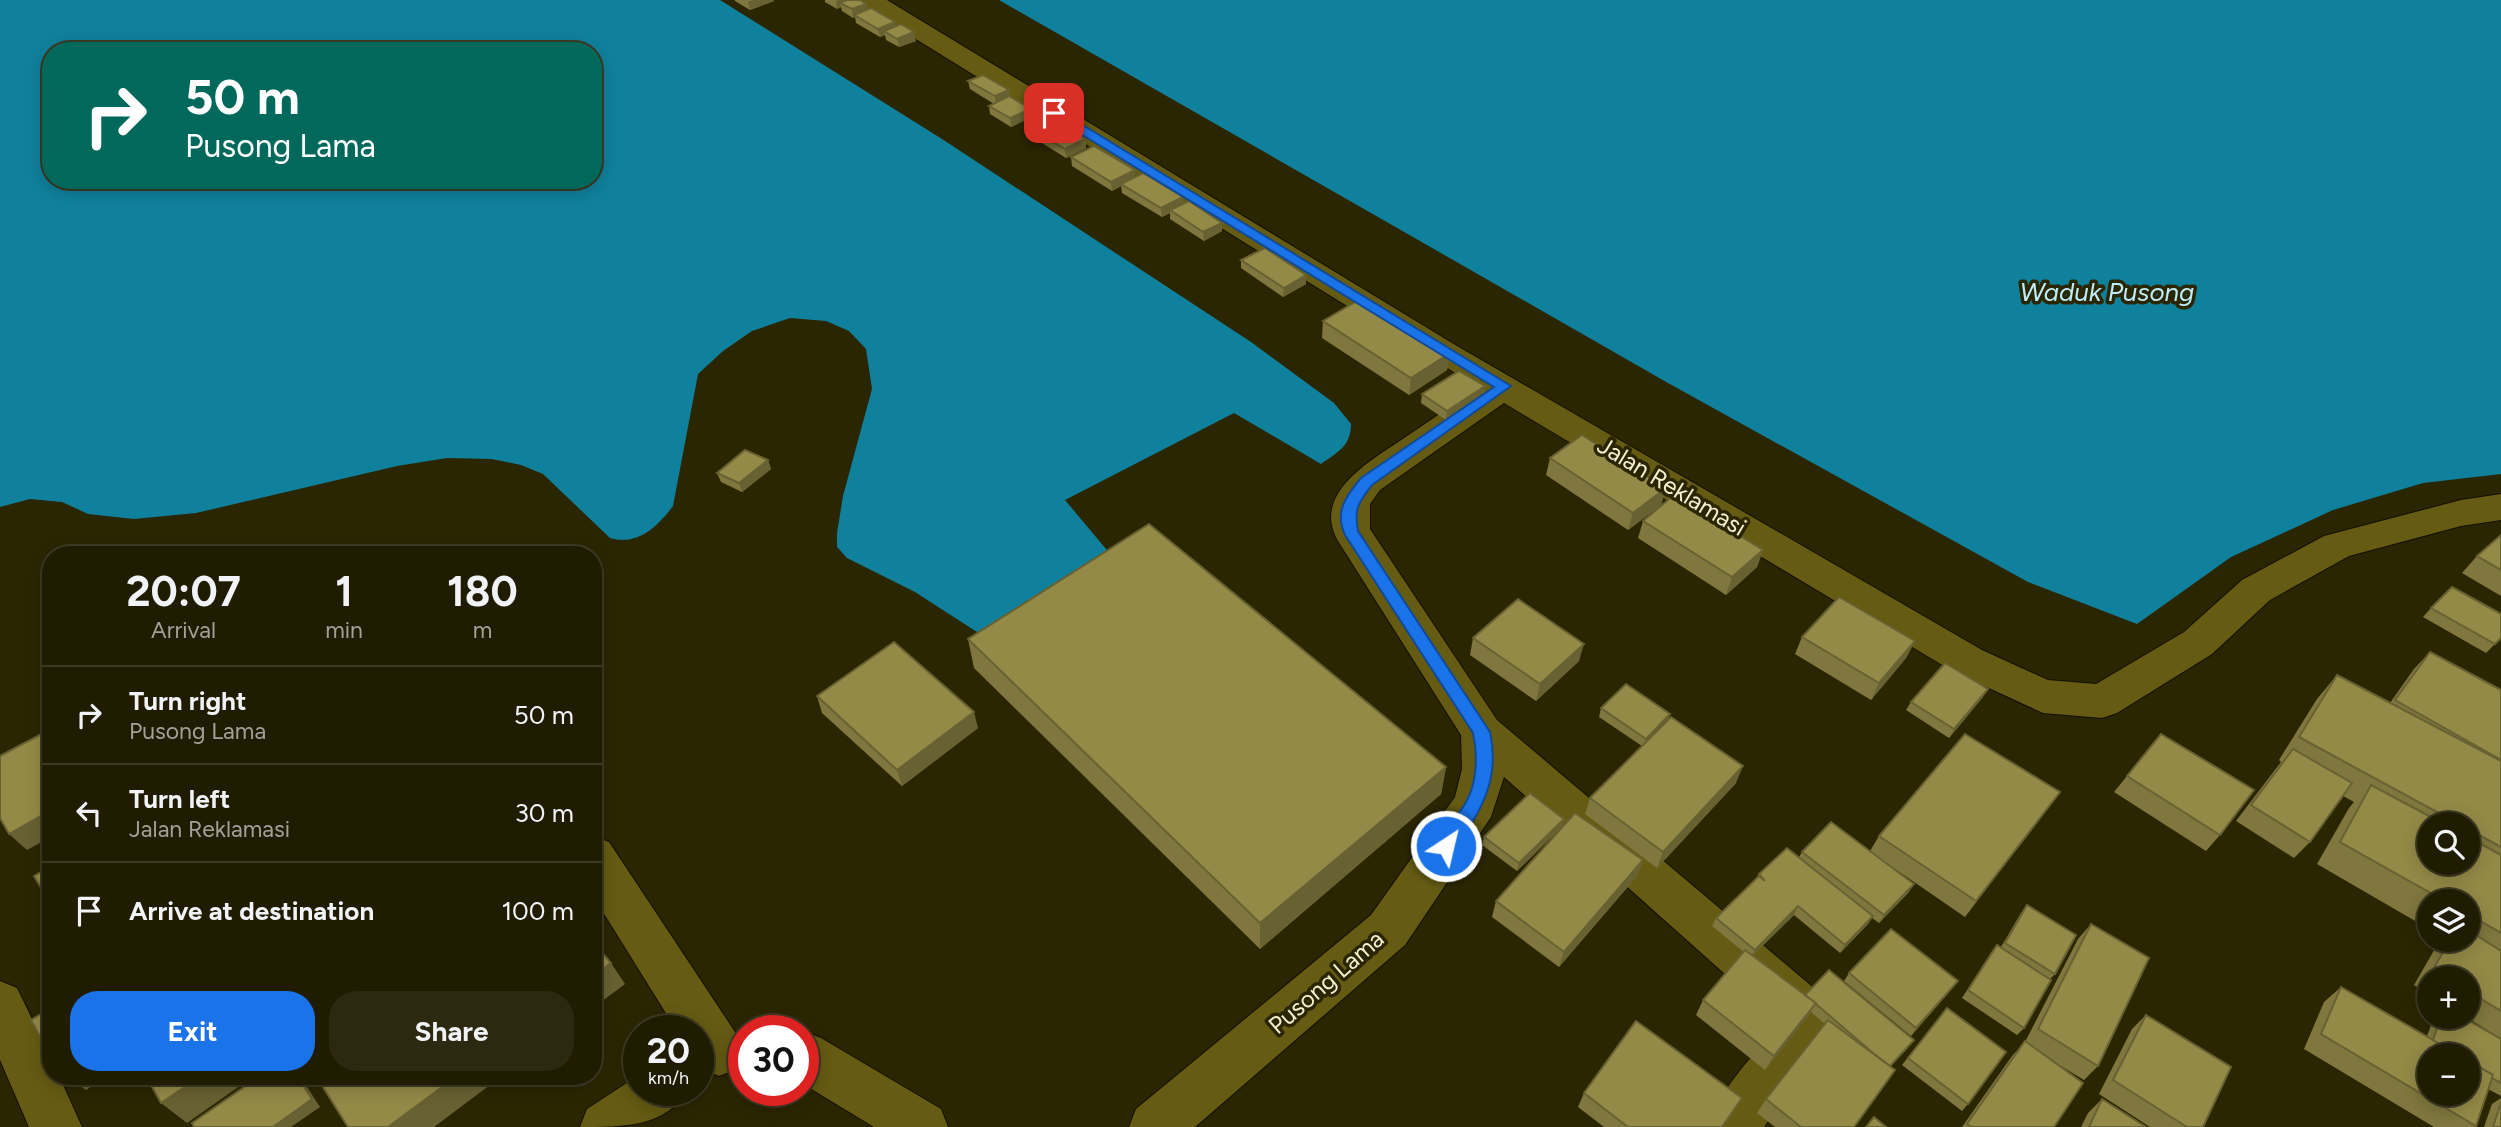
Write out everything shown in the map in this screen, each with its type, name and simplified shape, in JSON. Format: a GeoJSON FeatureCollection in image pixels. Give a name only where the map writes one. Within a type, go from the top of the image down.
{"type":"FeatureCollection","features":[{"type":"Feature","properties":{"kind":"street","name":"Jalan Reklamasi"},"geometry":{"type":"LineString","coordinates":[[870,0],[1504,386],[1968,661],[2043,696],[2102,701],[2198,643],[2256,590],[2337,546],[2461,513],[2501,507]]}},
{"type":"Feature","properties":{"kind":"street","name":"Pusong Lama"},"geometry":{"type":"LineString","coordinates":[[1155,1127],[1388,930],[1475,804],[1484,769],[1482,732],[1351,531],[1347,513],[1354,497],[1367,481],[1504,386]]}},
{"type":"Feature","properties":{"kind":"street"},"geometry":{"type":"LineString","coordinates":[[1482,732],[1811,1018],[1805,1034],[1776,1066],[1732,1127]]}},
{"type":"Feature","properties":{"kind":"street"},"geometry":{"type":"LineString","coordinates":[[602,870],[720,1053]]}},
{"type":"Feature","properties":{"kind":"street"},"geometry":{"type":"LineString","coordinates":[[0,1004],[56,1127]]}},
{"type":"Feature","properties":{"kind":"street"},"geometry":{"type":"LineString","coordinates":[[819,1065],[922,1127]]}},
{"type":"Feature","properties":{"kind":"street"},"geometry":{"type":"LineString","coordinates":[[606,1127],[637,1106]]}},
{"type":"Feature","properties":{"kind":"water"},"geometry":{"type":"Polygon","coordinates":[[[0,0],[720,0],[942,139],[1251,342],[1334,403],[1351,424],[1346,443],[1321,464],[1234,413],[1065,500],[1111,555],[980,634],[915,592],[847,558],[837,547],[843,496],[872,389],[866,349],[849,331],[826,321],[790,318],[752,331],[723,351],[698,374],[673,506],[660,521],[638,537],[620,540],[610,538],[543,474],[521,465],[492,459],[447,458],[397,466],[196,513],[134,519],[88,514],[62,502],[30,499],[0,507],[0,0]]]}},
{"type":"Feature","properties":{"kind":"water","name":"Waduk Pusong"},"geometry":{"type":"Polygon","coordinates":[[[999,0],[2501,0],[2501,474],[2423,483],[2333,510],[2231,557],[2137,624],[2028,582],[1668,383],[999,0]]]}},
{"type":"Feature","properties":{"kind":"building"},"geometry":{"type":"Polygon","coordinates":[[[860,0],[866,4],[852,9],[840,3],[860,0]]]}},
{"type":"Feature","properties":{"kind":"building"},"geometry":{"type":"Polygon","coordinates":[[[871,8],[895,22],[878,29],[854,15],[871,8]]]}},
{"type":"Feature","properties":{"kind":"building"},"geometry":{"type":"Polygon","coordinates":[[[901,24],[914,32],[897,39],[884,31],[901,24]]]}},
{"type":"Feature","properties":{"kind":"building"},"geometry":{"type":"Polygon","coordinates":[[[983,75],[1009,90],[995,96],[968,81],[983,75]]]}},
{"type":"Feature","properties":{"kind":"building"},"geometry":{"type":"Polygon","coordinates":[[[1009,96],[1031,109],[1010,118],[989,106],[1009,96]]]}},
{"type":"Feature","properties":{"kind":"building"},"geometry":{"type":"Polygon","coordinates":[[[1061,125],[1085,139],[1065,149],[1041,135],[1061,125]]]}},
{"type":"Feature","properties":{"kind":"building"},"geometry":{"type":"Polygon","coordinates":[[[1094,146],[1135,170],[1111,182],[1071,157],[1094,146]]]}},
{"type":"Feature","properties":{"kind":"building"},"geometry":{"type":"Polygon","coordinates":[[[1143,173],[1183,197],[1161,208],[1121,184],[1143,173]]]}},
{"type":"Feature","properties":{"kind":"building"},"geometry":{"type":"Polygon","coordinates":[[[1189,201],[1222,223],[1203,232],[1170,210],[1189,201]]]}},
{"type":"Feature","properties":{"kind":"building"},"geometry":{"type":"Polygon","coordinates":[[[1265,248],[1306,275],[1284,288],[1241,260],[1265,248]]]}},
{"type":"Feature","properties":{"kind":"building"},"geometry":{"type":"Polygon","coordinates":[[[1362,298],[1450,353],[1411,378],[1323,321],[1362,298]]]}},
{"type":"Feature","properties":{"kind":"building"},"geometry":{"type":"Polygon","coordinates":[[[1459,371],[1485,386],[1447,411],[1422,394],[1459,371]]]}},
{"type":"Feature","properties":{"kind":"building"},"geometry":{"type":"Polygon","coordinates":[[[1582,435],[1666,488],[1633,513],[1550,458],[1582,435]]]}},
{"type":"Feature","properties":{"kind":"building"},"geometry":{"type":"Polygon","coordinates":[[[745,450],[768,460],[739,483],[717,473],[745,450]]]}},
{"type":"Feature","properties":{"kind":"building"},"geometry":{"type":"Polygon","coordinates":[[[1674,495],[1763,550],[1732,577],[1643,521],[1674,495]]]}},
{"type":"Feature","properties":{"kind":"building"},"geometry":{"type":"Polygon","coordinates":[[[1149,524],[1446,767],[1260,923],[968,639],[1149,524]]]}},
{"type":"Feature","properties":{"kind":"building"},"geometry":{"type":"Polygon","coordinates":[[[2501,535],[2501,570],[2477,556],[2501,535]]]}},
{"type":"Feature","properties":{"kind":"building"},"geometry":{"type":"Polygon","coordinates":[[[2452,587],[2501,614],[2501,638],[2495,644],[2431,608],[2452,587]]]}},
{"type":"Feature","properties":{"kind":"building"},"geometry":{"type":"Polygon","coordinates":[[[1839,597],[1915,641],[1879,683],[1802,637],[1839,597]]]}},
{"type":"Feature","properties":{"kind":"building"},"geometry":{"type":"Polygon","coordinates":[[[1518,599],[1584,644],[1540,684],[1473,638],[1518,599]]]}},
{"type":"Feature","properties":{"kind":"building"},"geometry":{"type":"Polygon","coordinates":[[[894,642],[974,712],[897,770],[817,696],[894,642]]]}},
{"type":"Feature","properties":{"kind":"building"},"geometry":{"type":"Polygon","coordinates":[[[2430,652],[2501,690],[2501,760],[2395,700],[2430,652]]]}},
{"type":"Feature","properties":{"kind":"building"},"geometry":{"type":"Polygon","coordinates":[[[1945,663],[1988,689],[1954,729],[1911,702],[1945,663]]]}},
{"type":"Feature","properties":{"kind":"building"},"geometry":{"type":"Polygon","coordinates":[[[2337,675],[2501,761],[2501,847],[2480,836],[2480,812],[2437,812],[2299,737],[2337,675]]]}},
{"type":"Feature","properties":{"kind":"building"},"geometry":{"type":"Polygon","coordinates":[[[1626,684],[1670,714],[1646,739],[1601,708],[1626,684]]]}},
{"type":"Feature","properties":{"kind":"building"},"geometry":{"type":"Polygon","coordinates":[[[1671,717],[1743,766],[1663,852],[1590,798],[1671,717]]]}},
{"type":"Feature","properties":{"kind":"building"},"geometry":{"type":"Polygon","coordinates":[[[42,734],[42,815],[9,834],[0,818],[0,756],[42,734]]]}},
{"type":"Feature","properties":{"kind":"building"},"geometry":{"type":"Polygon","coordinates":[[[1965,734],[2060,792],[1976,901],[1879,836],[1965,734]]]}},
{"type":"Feature","properties":{"kind":"building"},"geometry":{"type":"Polygon","coordinates":[[[2161,734],[2254,790],[2220,835],[2127,776],[2161,734]]]}},
{"type":"Feature","properties":{"kind":"building"},"geometry":{"type":"Polygon","coordinates":[[[2293,749],[2352,783],[2310,842],[2251,805],[2293,749]]]}},
{"type":"Feature","properties":{"kind":"building"},"geometry":{"type":"Polygon","coordinates":[[[2371,785],[2422,812],[2417,812],[2417,875],[2480,875],[2480,844],[2501,855],[2501,933],[2480,921],[2480,889],[2424,889],[2340,842],[2371,785]]]}},
{"type":"Feature","properties":{"kind":"building"},"geometry":{"type":"Polygon","coordinates":[[[1530,793],[1564,819],[1519,863],[1484,837],[1530,793]]]}},
{"type":"Feature","properties":{"kind":"building"},"geometry":{"type":"Polygon","coordinates":[[[1575,813],[1643,860],[1564,952],[1496,901],[1575,813]]]}},
{"type":"Feature","properties":{"kind":"building"},"geometry":{"type":"Polygon","coordinates":[[[1831,822],[1914,884],[1884,915],[1802,852],[1831,822]]]}},
{"type":"Feature","properties":{"kind":"building"},"geometry":{"type":"Polygon","coordinates":[[[1787,848],[1873,916],[1845,945],[1798,906],[1755,950],[1716,918],[1759,876],[1765,881],[1759,874],[1787,848]]]}},
{"type":"Feature","properties":{"kind":"building"},"geometry":{"type":"Polygon","coordinates":[[[42,871],[42,889],[34,876],[42,871]]]}},
{"type":"Feature","properties":{"kind":"building"},"geometry":{"type":"Polygon","coordinates":[[[2027,905],[2076,935],[2055,974],[2005,943],[2027,905]]]}},
{"type":"Feature","properties":{"kind":"building"},"geometry":{"type":"Polygon","coordinates":[[[2091,924],[2149,958],[2098,1066],[2038,1029],[2091,924]]]}},
{"type":"Feature","properties":{"kind":"building"},"geometry":{"type":"Polygon","coordinates":[[[1891,929],[1958,981],[1916,1028],[1849,973],[1891,929]]]}},
{"type":"Feature","properties":{"kind":"building"},"geometry":{"type":"Polygon","coordinates":[[[2480,938],[2501,951],[2501,1011],[2480,998],[2480,966],[2435,966],[2443,952],[2480,952],[2480,938]]]}},
{"type":"Feature","properties":{"kind":"building"},"geometry":{"type":"Polygon","coordinates":[[[1997,945],[2051,980],[2024,1028],[1968,990],[1997,945]]]}},
{"type":"Feature","properties":{"kind":"building"},"geometry":{"type":"Polygon","coordinates":[[[1745,950],[1816,1003],[1774,1056],[1703,1000],[1745,950]]]}},
{"type":"Feature","properties":{"kind":"building"},"geometry":{"type":"Polygon","coordinates":[[[602,952],[611,963],[602,970],[602,952]]]}},
{"type":"Feature","properties":{"kind":"building"},"geometry":{"type":"Polygon","coordinates":[[[1829,970],[1914,1040],[1890,1066],[1805,995],[1829,970]]]}},
{"type":"Feature","properties":{"kind":"building"},"geometry":{"type":"Polygon","coordinates":[[[2341,987],[2438,1043],[2417,1043],[2417,1091],[2321,1034],[2341,987]]]}},
{"type":"Feature","properties":{"kind":"building"},"geometry":{"type":"Polygon","coordinates":[[[1947,1008],[2006,1052],[1968,1104],[1908,1058],[1947,1008]]]}},
{"type":"Feature","properties":{"kind":"building"},"geometry":{"type":"Polygon","coordinates":[[[42,1013],[42,1040],[31,1020],[42,1013]]]}},
{"type":"Feature","properties":{"kind":"building"},"geometry":{"type":"Polygon","coordinates":[[[2146,1015],[2231,1067],[2203,1127],[2187,1127],[2113,1080],[2146,1015]]]}},
{"type":"Feature","properties":{"kind":"building"},"geometry":{"type":"Polygon","coordinates":[[[1828,1020],[1895,1070],[1854,1127],[1801,1127],[1766,1099],[1828,1020]]]}},
{"type":"Feature","properties":{"kind":"building"},"geometry":{"type":"Polygon","coordinates":[[[1636,1021],[1742,1098],[1722,1127],[1628,1127],[1584,1093],[1636,1021]]]}},
{"type":"Feature","properties":{"kind":"building"},"geometry":{"type":"Polygon","coordinates":[[[2480,1027],[2501,1039],[2501,1083],[2480,1067],[2480,1043],[2438,1043],[2433,1040],[2437,1029],[2480,1027]]]}},
{"type":"Feature","properties":{"kind":"building"},"geometry":{"type":"Polygon","coordinates":[[[2025,1041],[2083,1083],[2054,1127],[1972,1127],[1967,1124],[2025,1041]]]}},
{"type":"Feature","properties":{"kind":"building"},"geometry":{"type":"Polygon","coordinates":[[[2480,1067],[2493,1075],[2476,1126],[2442,1106],[2480,1106],[2480,1067]]]}},
{"type":"Feature","properties":{"kind":"building"},"geometry":{"type":"Polygon","coordinates":[[[151,1085],[188,1085],[161,1103],[151,1085]]]}},
{"type":"Feature","properties":{"kind":"building"},"geometry":{"type":"Polygon","coordinates":[[[247,1085],[303,1085],[312,1099],[273,1127],[194,1127],[192,1123],[247,1085]]]}},
{"type":"Feature","properties":{"kind":"building"},"geometry":{"type":"Polygon","coordinates":[[[322,1085],[445,1085],[388,1127],[348,1127],[322,1085]]]}},
{"type":"Feature","properties":{"kind":"building"},"geometry":{"type":"Polygon","coordinates":[[[2102,1099],[2146,1127],[2089,1127],[2102,1099]]]}},
{"type":"Feature","properties":{"kind":"building"},"geometry":{"type":"Polygon","coordinates":[[[2501,1102],[2501,1127],[2493,1127],[2501,1102]]]}},
{"type":"Feature","properties":{"kind":"building"},"geometry":{"type":"Polygon","coordinates":[[[1874,1117],[1886,1127],[1866,1127],[1874,1117]]]}},
{"type":"Feature","properties":{"kind":"route"},"geometry":{"type":"LineString","coordinates":[[1054,113],[1422,339],[1504,386],[1367,481],[1354,497],[1347,513],[1351,531],[1482,732],[1484,769],[1475,804],[1446,846]]}}]}
